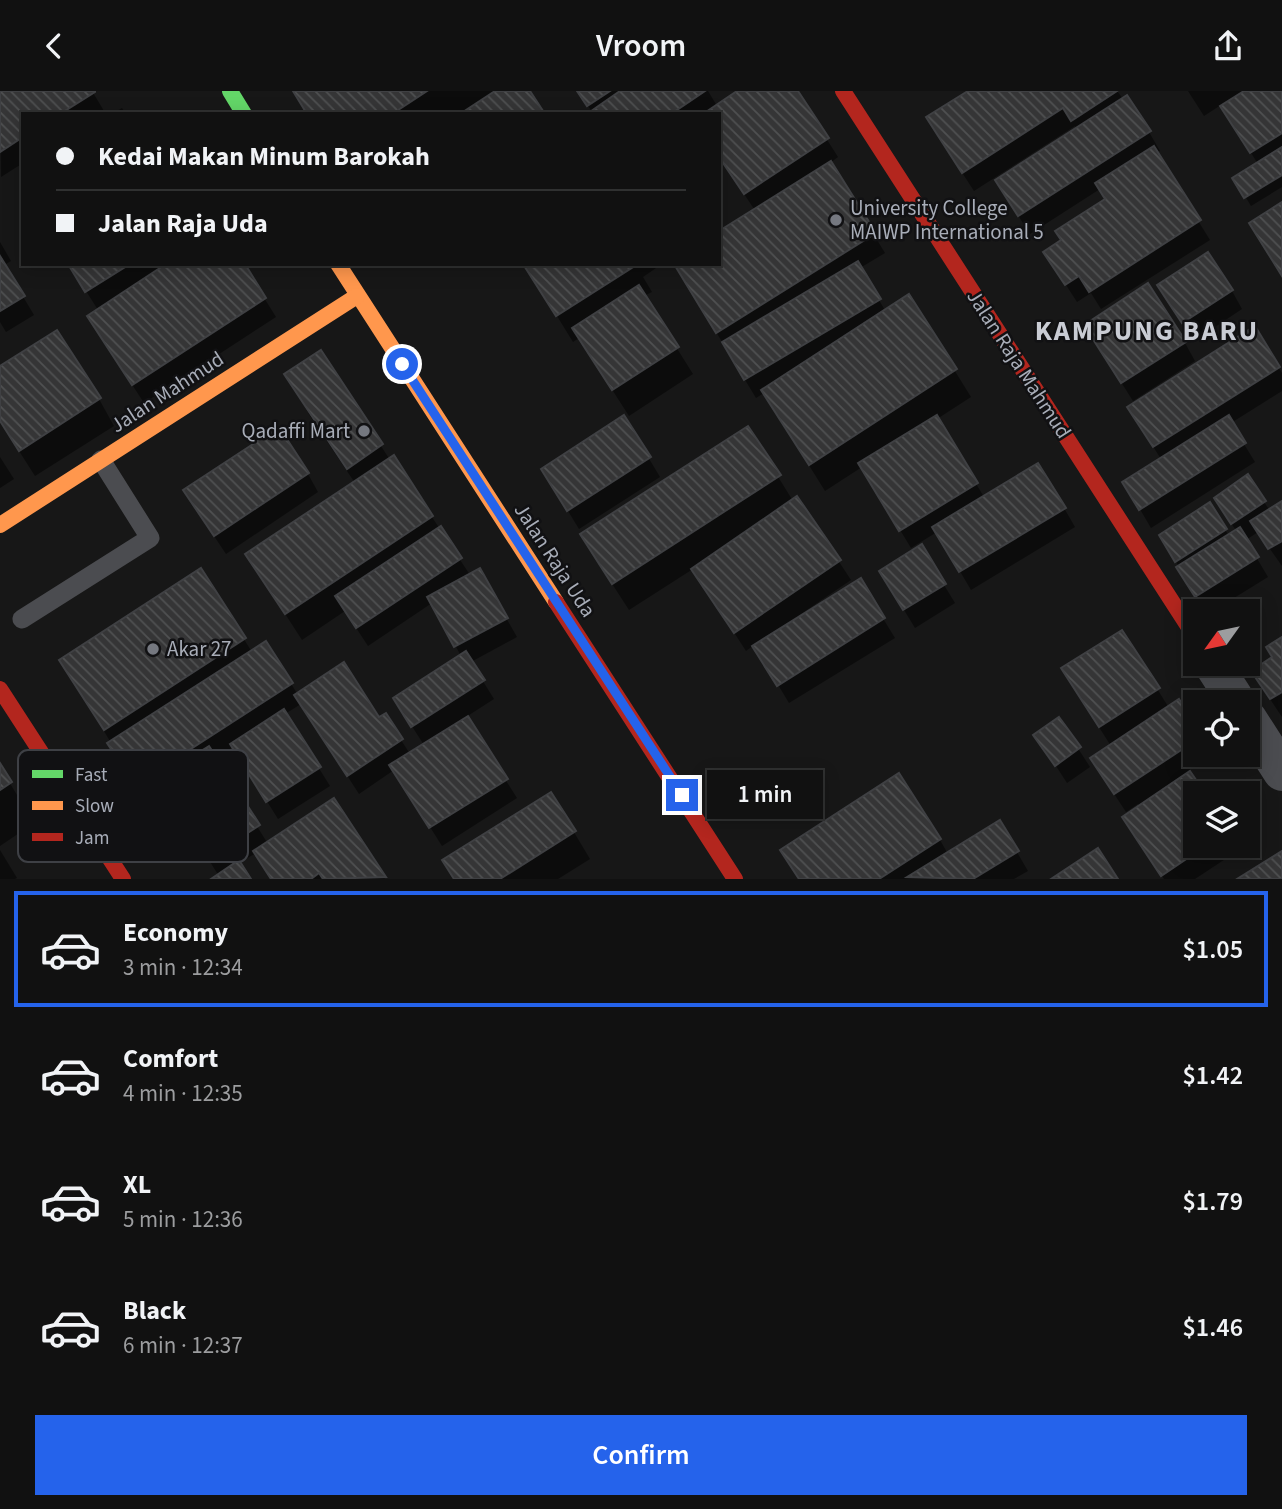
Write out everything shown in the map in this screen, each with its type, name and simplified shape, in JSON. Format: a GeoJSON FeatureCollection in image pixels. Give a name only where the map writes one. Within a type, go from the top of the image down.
{"type":"FeatureCollection","features":[{"type":"Feature","properties":{"kind":"street"},"geometry":{"type":"LineString","coordinates":[[230,91],[243,112]]}},
{"type":"Feature","properties":{"kind":"street","name":"Jalan Raja Mahmud"},"geometry":{"type":"LineString","coordinates":[[843,91],[1183,618]]}},
{"type":"Feature","properties":{"kind":"street","name":"Jalan Raja Uda"},"geometry":{"type":"LineString","coordinates":[[339,266],[735,879]]}},
{"type":"Feature","properties":{"kind":"street","name":"Jalan Mahmud"},"geometry":{"type":"LineString","coordinates":[[0,525],[357,296]]}},
{"type":"Feature","properties":{"kind":"street"},"geometry":{"type":"LineString","coordinates":[[0,689],[39,750]]}},
{"type":"Feature","properties":{"kind":"street"},"geometry":{"type":"LineString","coordinates":[[1260,738],[1282,772]]}},
{"type":"Feature","properties":{"kind":"street"},"geometry":{"type":"LineString","coordinates":[[112,862],[123,879]]}},
{"type":"Feature","properties":{"kind":"lane"},"geometry":{"type":"LineString","coordinates":[[22,619],[150,538],[101,460]]}},
{"type":"Feature","properties":{"kind":"building"},"geometry":{"type":"Polygon","coordinates":[[[0,91],[95,91],[63,112],[21,112],[21,138],[0,152],[0,91]]]}},
{"type":"Feature","properties":{"kind":"building"},"geometry":{"type":"Polygon","coordinates":[[[293,91],[427,91],[395,112],[306,112],[293,91]]]}},
{"type":"Feature","properties":{"kind":"building"},"geometry":{"type":"Polygon","coordinates":[[[495,91],[530,91],[544,112],[463,112],[495,91]]]}},
{"type":"Feature","properties":{"kind":"building"},"geometry":{"type":"Polygon","coordinates":[[[577,91],[610,91],[587,106],[577,91]]]}},
{"type":"Feature","properties":{"kind":"building"},"geometry":{"type":"Polygon","coordinates":[[[620,91],[705,91],[674,112],[590,112],[620,91]]]}},
{"type":"Feature","properties":{"kind":"building"},"geometry":{"type":"Polygon","coordinates":[[[737,91],[798,91],[829,138],[744,194],[721,160],[721,112],[706,112],[737,91]]]}},
{"type":"Feature","properties":{"kind":"building"},"geometry":{"type":"Polygon","coordinates":[[[968,91],[1117,91],[1071,121],[1063,108],[962,173],[926,117],[968,91]]]}},
{"type":"Feature","properties":{"kind":"building"},"geometry":{"type":"Polygon","coordinates":[[[1244,91],[1282,91],[1282,133],[1250,153],[1220,106],[1244,91]]]}},
{"type":"Feature","properties":{"kind":"building"},"geometry":{"type":"Polygon","coordinates":[[[1127,95],[1151,131],[1018,216],[995,180],[1127,95]]]}},
{"type":"Feature","properties":{"kind":"building"},"geometry":{"type":"Polygon","coordinates":[[[1154,146],[1201,220],[1089,292],[1079,276],[1065,285],[1043,252],[1061,240],[1055,231],[1105,199],[1095,183],[1154,146]]]}},
{"type":"Feature","properties":{"kind":"building"},"geometry":{"type":"Polygon","coordinates":[[[1282,147],[1282,175],[1244,198],[1232,178],[1282,147]]]}},
{"type":"Feature","properties":{"kind":"building"},"geometry":{"type":"Polygon","coordinates":[[[831,161],[876,233],[716,333],[675,266],[721,266],[721,230],[831,161]]]}},
{"type":"Feature","properties":{"kind":"building"},"geometry":{"type":"Polygon","coordinates":[[[1282,202],[1282,276],[1249,223],[1282,202]]]}},
{"type":"Feature","properties":{"kind":"building"},"geometry":{"type":"Polygon","coordinates":[[[1208,252],[1233,290],[1182,323],[1157,285],[1208,252]]]}},
{"type":"Feature","properties":{"kind":"building"},"geometry":{"type":"Polygon","coordinates":[[[0,256],[25,296],[0,311],[0,256]]]}},
{"type":"Feature","properties":{"kind":"building"},"geometry":{"type":"Polygon","coordinates":[[[858,261],[881,299],[744,380],[722,342],[858,261]]]}},
{"type":"Feature","properties":{"kind":"building"},"geometry":{"type":"Polygon","coordinates":[[[69,266],[127,266],[85,292],[69,266]]]}},
{"type":"Feature","properties":{"kind":"building"},"geometry":{"type":"Polygon","coordinates":[[[163,266],[246,266],[266,298],[132,385],[87,316],[163,266]]]}},
{"type":"Feature","properties":{"kind":"building"},"geometry":{"type":"Polygon","coordinates":[[[524,266],[635,266],[556,316],[524,266]]]}},
{"type":"Feature","properties":{"kind":"building"},"geometry":{"type":"Polygon","coordinates":[[[1148,283],[1186,342],[1121,383],[1084,325],[1148,283]]]}},
{"type":"Feature","properties":{"kind":"building"},"geometry":{"type":"Polygon","coordinates":[[[639,285],[679,347],[612,390],[572,328],[639,285]]]}},
{"type":"Feature","properties":{"kind":"building"},"geometry":{"type":"Polygon","coordinates":[[[909,294],[957,369],[809,465],[761,390],[909,294]]]}},
{"type":"Feature","properties":{"kind":"building"},"geometry":{"type":"Polygon","coordinates":[[[1255,326],[1280,367],[1153,447],[1127,407],[1255,326]]]}},
{"type":"Feature","properties":{"kind":"building"},"geometry":{"type":"Polygon","coordinates":[[[57,330],[101,398],[19,451],[0,421],[0,366],[57,330]]]}},
{"type":"Feature","properties":{"kind":"building"},"geometry":{"type":"Polygon","coordinates":[[[321,350],[383,444],[347,469],[284,374],[321,350]]]}},
{"type":"Feature","properties":{"kind":"building"},"geometry":{"type":"Polygon","coordinates":[[[624,415],[651,457],[567,511],[541,469],[624,415]]]}},
{"type":"Feature","properties":{"kind":"building"},"geometry":{"type":"Polygon","coordinates":[[[937,415],[978,483],[899,531],[858,463],[937,415]]]}},
{"type":"Feature","properties":{"kind":"building"},"geometry":{"type":"Polygon","coordinates":[[[1229,415],[1246,443],[1139,510],[1122,482],[1229,415]]]}},
{"type":"Feature","properties":{"kind":"building"},"geometry":{"type":"Polygon","coordinates":[[[748,426],[781,475],[612,584],[580,534],[748,426]]]}},
{"type":"Feature","properties":{"kind":"building"},"geometry":{"type":"Polygon","coordinates":[[[279,427],[309,473],[214,536],[183,490],[279,427]]]}},
{"type":"Feature","properties":{"kind":"building"},"geometry":{"type":"Polygon","coordinates":[[[394,455],[433,516],[285,614],[245,554],[394,455]]]}},
{"type":"Feature","properties":{"kind":"building"},"geometry":{"type":"Polygon","coordinates":[[[1038,463],[1066,508],[959,572],[932,527],[1038,463]]]}},
{"type":"Feature","properties":{"kind":"building"},"geometry":{"type":"Polygon","coordinates":[[[1248,474],[1266,501],[1231,524],[1214,498],[1248,474]]]}},
{"type":"Feature","properties":{"kind":"building"},"geometry":{"type":"Polygon","coordinates":[[[797,496],[841,560],[734,633],[691,569],[797,496]]]}},
{"type":"Feature","properties":{"kind":"building"},"geometry":{"type":"Polygon","coordinates":[[[1282,501],[1282,541],[1268,549],[1250,521],[1282,501]]]}},
{"type":"Feature","properties":{"kind":"building"},"geometry":{"type":"Polygon","coordinates":[[[1210,502],[1227,529],[1175,562],[1159,535],[1210,502]]]}},
{"type":"Feature","properties":{"kind":"building"},"geometry":{"type":"Polygon","coordinates":[[[441,526],[462,558],[356,628],[335,596],[441,526]]]}},
{"type":"Feature","properties":{"kind":"building"},"geometry":{"type":"Polygon","coordinates":[[[1240,527],[1259,557],[1195,597],[1176,567],[1240,527]]]}},
{"type":"Feature","properties":{"kind":"building"},"geometry":{"type":"Polygon","coordinates":[[[922,544],[946,584],[903,610],[879,571],[922,544]]]}},
{"type":"Feature","properties":{"kind":"building","name":"Akar 27"},"geometry":{"type":"Polygon","coordinates":[[[201,568],[246,638],[104,730],[59,660],[201,568]]]}},
{"type":"Feature","properties":{"kind":"building"},"geometry":{"type":"Polygon","coordinates":[[[480,568],[508,618],[454,647],[427,597],[480,568]]]}},
{"type":"Feature","properties":{"kind":"building"},"geometry":{"type":"Polygon","coordinates":[[[861,578],[885,618],[777,686],[752,646],[861,578]]]}},
{"type":"Feature","properties":{"kind":"building"},"geometry":{"type":"Polygon","coordinates":[[[1122,630],[1160,688],[1099,727],[1061,668],[1122,630]]]}},
{"type":"Feature","properties":{"kind":"building"},"geometry":{"type":"Polygon","coordinates":[[[1282,637],[1282,692],[1270,699],[1254,676],[1260,676],[1260,665],[1272,657],[1266,647],[1282,637]]]}},
{"type":"Feature","properties":{"kind":"building"},"geometry":{"type":"Polygon","coordinates":[[[266,641],[293,683],[189,750],[112,750],[107,743],[266,641]]]}},
{"type":"Feature","properties":{"kind":"building"},"geometry":{"type":"Polygon","coordinates":[[[466,651],[485,680],[411,727],[393,698],[466,651]]]}},
{"type":"Feature","properties":{"kind":"building"},"geometry":{"type":"Polygon","coordinates":[[[344,662],[379,717],[386,713],[403,739],[347,776],[294,695],[344,662]]]}},
{"type":"Feature","properties":{"kind":"building"},"geometry":{"type":"Polygon","coordinates":[[[1179,699],[1183,705],[1183,749],[1114,794],[1090,758],[1179,699]]]}},
{"type":"Feature","properties":{"kind":"building"},"geometry":{"type":"Polygon","coordinates":[[[284,709],[321,767],[266,802],[248,773],[248,750],[234,750],[230,744],[284,709]]]}},
{"type":"Feature","properties":{"kind":"building"},"geometry":{"type":"Polygon","coordinates":[[[468,716],[508,779],[429,828],[389,765],[468,716]]]}},
{"type":"Feature","properties":{"kind":"building"},"geometry":{"type":"Polygon","coordinates":[[[1059,717],[1081,747],[1055,766],[1033,735],[1059,717]]]}},
{"type":"Feature","properties":{"kind":"building"},"geometry":{"type":"Polygon","coordinates":[[[0,763],[12,782],[0,790],[0,763]]]}},
{"type":"Feature","properties":{"kind":"building"},"geometry":{"type":"Polygon","coordinates":[[[1190,771],[1197,781],[1183,781],[1183,858],[1188,858],[1161,876],[1122,817],[1190,771]]]}},
{"type":"Feature","properties":{"kind":"building"},"geometry":{"type":"Polygon","coordinates":[[[899,773],[941,839],[879,879],[799,879],[780,850],[899,773]]]}},
{"type":"Feature","properties":{"kind":"building"},"geometry":{"type":"Polygon","coordinates":[[[551,792],[576,831],[500,879],[454,879],[442,860],[551,792]]]}},
{"type":"Feature","properties":{"kind":"building"},"geometry":{"type":"Polygon","coordinates":[[[334,798],[386,877],[323,879],[319,873],[311,879],[271,879],[253,851],[334,798]]]}},
{"type":"Feature","properties":{"kind":"building"},"geometry":{"type":"Polygon","coordinates":[[[248,806],[260,825],[248,833],[248,806]]]}},
{"type":"Feature","properties":{"kind":"building"},"geometry":{"type":"Polygon","coordinates":[[[1000,820],[1019,851],[973,879],[907,877],[1000,820]]]}},
{"type":"Feature","properties":{"kind":"building"},"geometry":{"type":"Polygon","coordinates":[[[1098,848],[1118,879],[1051,879],[1098,848]]]}},
{"type":"Feature","properties":{"kind":"building"},"geometry":{"type":"Polygon","coordinates":[[[1282,851],[1282,879],[1237,879],[1282,851]]]}},
{"type":"Feature","properties":{"kind":"building"},"geometry":{"type":"Polygon","coordinates":[[[236,862],[240,862],[251,879],[211,879],[236,862]]]}},
{"type":"Feature","properties":{"kind":"traffic: fast"},"geometry":{"type":"LineString","coordinates":[[230,91],[243,112]]}},
{"type":"Feature","properties":{"kind":"traffic: slow"},"geometry":{"type":"LineString","coordinates":[[339,266],[556,602]]}},
{"type":"Feature","properties":{"kind":"traffic: slow"},"geometry":{"type":"LineString","coordinates":[[0,525],[357,296]]}},
{"type":"Feature","properties":{"kind":"traffic: jam"},"geometry":{"type":"LineString","coordinates":[[843,91],[1183,618]]}},
{"type":"Feature","properties":{"kind":"traffic: jam"},"geometry":{"type":"LineString","coordinates":[[556,602],[735,879]]}},
{"type":"Feature","properties":{"kind":"traffic: jam"},"geometry":{"type":"LineString","coordinates":[[0,689],[39,750]]}},
{"type":"Feature","properties":{"kind":"traffic: jam"},"geometry":{"type":"LineString","coordinates":[[112,862],[123,879]]}},
{"type":"Feature","properties":{"kind":"place","name":"University College MAIWP International 5"},"geometry":{"type":"Point","coordinates":[836,220]}},
{"type":"Feature","properties":{"kind":"place","name":"Qadaffi Mart"},"geometry":{"type":"Point","coordinates":[364,431]}},
{"type":"Feature","properties":{"kind":"place","name":"Akar 27"},"geometry":{"type":"Point","coordinates":[153,649]}},
{"type":"Feature","properties":{"kind":"district","name":"KAMPUNG BARU"},"geometry":{"type":"Point","coordinates":[1147,330]}},
{"type":"Feature","properties":{"kind":"route"},"geometry":{"type":"LineString","coordinates":[[402,364],[682,795]]}}]}
